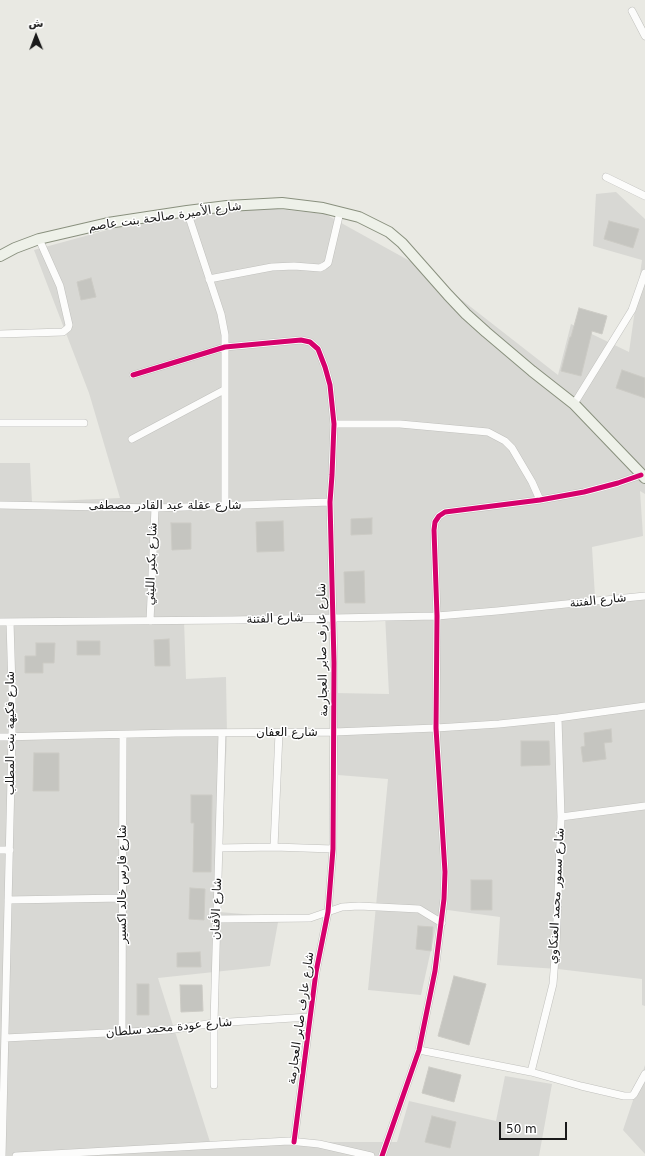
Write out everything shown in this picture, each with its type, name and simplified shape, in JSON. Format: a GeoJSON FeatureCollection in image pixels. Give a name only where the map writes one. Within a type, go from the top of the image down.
{"type":"FeatureCollection","features":[{"type":"Feature","properties":{"kind":"street"},"geometry":{"type":"LineString","coordinates":[[632,11],[645,36]]}},
{"type":"Feature","properties":{"kind":"street"},"geometry":{"type":"LineString","coordinates":[[606,177],[645,196]]}},
{"type":"Feature","properties":{"kind":"street","name":"شارع الأميرة صالحة بنت عاصم"},"geometry":{"type":"LineString","coordinates":[[0,256],[15,248],[39,239],[108,223],[227,206],[282,203],[323,208],[359,217],[389,232],[402,243],[448,295],[481,328],[574,404],[643,476]]}},
{"type":"Feature","properties":{"kind":"street"},"geometry":{"type":"LineString","coordinates":[[187,211],[224,324],[225,506]]}},
{"type":"Feature","properties":{"kind":"street"},"geometry":{"type":"LineString","coordinates":[[209,279],[272,267],[294,266],[320,268],[324,266],[328,263],[340,212]]}},
{"type":"Feature","properties":{"kind":"street"},"geometry":{"type":"LineString","coordinates":[[0,334],[63,332],[68,328],[69,325],[60,286],[39,239]]}},
{"type":"Feature","properties":{"kind":"street"},"geometry":{"type":"LineString","coordinates":[[574,404],[632,310],[645,274]]}},
{"type":"Feature","properties":{"kind":"street","name":"شارع عارف صابر العجارمة"},"geometry":{"type":"LineString","coordinates":[[133,375],[225,347],[293,339],[310,342],[315,345],[321,356],[327,375],[334,424],[330,502],[334,732],[333,849],[328,912],[309,1017],[294,1142]]}},
{"type":"Feature","properties":{"kind":"street"},"geometry":{"type":"LineString","coordinates":[[132,439],[224,390]]}},
{"type":"Feature","properties":{"kind":"street"},"geometry":{"type":"LineString","coordinates":[[0,423],[84,423]]}},
{"type":"Feature","properties":{"kind":"street"},"geometry":{"type":"LineString","coordinates":[[334,424],[400,424],[488,432],[505,441],[512,448],[532,482],[540,500]]}},
{"type":"Feature","properties":{"kind":"street"},"geometry":{"type":"LineString","coordinates":[[382,1156],[419,1050],[435,971],[442,923],[445,872],[436,728],[437,616],[435,522],[439,516],[445,512],[453,510],[540,500],[601,488],[643,476]]}},
{"type":"Feature","properties":{"kind":"street","name":"شارع عقلة عبد القادر مصطفى"},"geometry":{"type":"LineString","coordinates":[[0,505],[155,508],[330,502]]}},
{"type":"Feature","properties":{"kind":"street","name":"شارع بكير الليثي"},"geometry":{"type":"LineString","coordinates":[[150,621],[155,508]]}},
{"type":"Feature","properties":{"kind":"street","name":"شارع الفتنة"},"geometry":{"type":"LineString","coordinates":[[0,622],[437,616],[645,596]]}},
{"type":"Feature","properties":{"kind":"street","name":"شارع فكيهة بنت المطلب"},"geometry":{"type":"LineString","coordinates":[[2,1156],[12,737],[10,622]]}},
{"type":"Feature","properties":{"kind":"street","name":"شارع العفان"},"geometry":{"type":"LineString","coordinates":[[0,737],[334,732],[436,728],[500,724],[558,718],[645,706]]}},
{"type":"Feature","properties":{"kind":"street","name":"شارع سمور محمد العنكاوي"},"geometry":{"type":"LineString","coordinates":[[531,1072],[553,984],[556,945],[561,817],[558,718]]}},
{"type":"Feature","properties":{"kind":"street","name":"شارع الأفنان"},"geometry":{"type":"LineString","coordinates":[[214,1085],[214,1023],[222,733]]}},
{"type":"Feature","properties":{"kind":"street"},"geometry":{"type":"LineString","coordinates":[[274,847],[279,733]]}},
{"type":"Feature","properties":{"kind":"street","name":"شارع فارس خالد اكسير"},"geometry":{"type":"LineString","coordinates":[[122,1032],[123,735]]}},
{"type":"Feature","properties":{"kind":"street"},"geometry":{"type":"LineString","coordinates":[[561,817],[645,806]]}},
{"type":"Feature","properties":{"kind":"street"},"geometry":{"type":"LineString","coordinates":[[219,848],[274,847],[333,849]]}},
{"type":"Feature","properties":{"kind":"street"},"geometry":{"type":"LineString","coordinates":[[0,850],[10,850]]}},
{"type":"Feature","properties":{"kind":"street"},"geometry":{"type":"LineString","coordinates":[[8,900],[123,898]]}},
{"type":"Feature","properties":{"kind":"street"},"geometry":{"type":"LineString","coordinates":[[217,919],[304,919],[328,912],[335,908],[348,906],[419,909],[442,923]]}},
{"type":"Feature","properties":{"kind":"street","name":"شارع عودة محمد سلطان"},"geometry":{"type":"LineString","coordinates":[[5,1038],[168,1030],[214,1023],[309,1017]]}},
{"type":"Feature","properties":{"kind":"street"},"geometry":{"type":"LineString","coordinates":[[419,1050],[531,1072],[581,1086],[628,1096],[634,1094],[645,1074]]}},
{"type":"Feature","properties":{"kind":"street"},"geometry":{"type":"LineString","coordinates":[[16,1156],[57,1155],[273,1142],[319,1144],[371,1156]]}},
{"type":"Feature","properties":{"kind":"shaded area"},"geometry":{"type":"Polygon","coordinates":[[[616,192],[645,219],[645,494],[640,491],[643,536],[592,547],[595,597],[645,593],[645,1006],[642,1005],[642,979],[558,969],[497,965],[500,917],[440,909],[421,995],[368,990],[388,779],[338,775],[334,693],[389,694],[385,614],[184,620],[186,679],[226,677],[227,735],[219,912],[279,917],[270,966],[158,978],[210,1142],[397,1142],[409,1101],[496,1121],[505,1076],[552,1084],[539,1156],[0,1156],[0,463],[30,463],[32,502],[120,498],[89,393],[34,250],[210,202],[325,214],[417,265],[558,375],[571,324],[629,352],[642,260],[593,246],[596,194],[616,192]]]}},
{"type":"Feature","properties":{"kind":"shaded area"},"geometry":{"type":"Polygon","coordinates":[[[645,1065],[645,1154],[623,1130],[645,1065]]]}},
{"type":"Feature","properties":{"kind":"building"},"geometry":{"type":"Polygon","coordinates":[[[609,221],[639,229],[633,248],[604,239],[609,221]]]}},
{"type":"Feature","properties":{"kind":"building"},"geometry":{"type":"Polygon","coordinates":[[[91,278],[96,297],[81,300],[77,282],[91,278]]]}},
{"type":"Feature","properties":{"kind":"building"},"geometry":{"type":"Polygon","coordinates":[[[579,308],[607,316],[602,334],[592,331],[581,376],[561,371],[579,308]]]}},
{"type":"Feature","properties":{"kind":"building"},"geometry":{"type":"Polygon","coordinates":[[[622,370],[645,378],[645,398],[616,388],[622,370]]]}},
{"type":"Feature","properties":{"kind":"building"},"geometry":{"type":"Polygon","coordinates":[[[372,518],[372,534],[351,535],[351,519],[372,518]]]}},
{"type":"Feature","properties":{"kind":"building"},"geometry":{"type":"Polygon","coordinates":[[[283,521],[284,551],[257,552],[256,522],[283,521]]]}},
{"type":"Feature","properties":{"kind":"building"},"geometry":{"type":"Polygon","coordinates":[[[171,523],[191,523],[191,549],[172,550],[171,523]]]}},
{"type":"Feature","properties":{"kind":"building"},"geometry":{"type":"Polygon","coordinates":[[[364,571],[365,603],[345,603],[344,572],[364,571]]]}},
{"type":"Feature","properties":{"kind":"building"},"geometry":{"type":"Polygon","coordinates":[[[169,639],[170,666],[155,666],[154,640],[169,639]]]}},
{"type":"Feature","properties":{"kind":"building"},"geometry":{"type":"Polygon","coordinates":[[[77,641],[100,641],[100,655],[77,655],[77,641]]]}},
{"type":"Feature","properties":{"kind":"building"},"geometry":{"type":"Polygon","coordinates":[[[36,643],[55,643],[54,663],[43,663],[43,673],[25,673],[25,656],[36,656],[36,643]]]}},
{"type":"Feature","properties":{"kind":"building"},"geometry":{"type":"Polygon","coordinates":[[[611,729],[612,742],[604,743],[606,759],[583,762],[581,747],[585,746],[584,733],[611,729]]]}},
{"type":"Feature","properties":{"kind":"building"},"geometry":{"type":"Polygon","coordinates":[[[521,741],[549,741],[550,765],[521,766],[521,741]]]}},
{"type":"Feature","properties":{"kind":"building"},"geometry":{"type":"Polygon","coordinates":[[[34,753],[59,753],[59,791],[33,791],[34,753]]]}},
{"type":"Feature","properties":{"kind":"building"},"geometry":{"type":"Polygon","coordinates":[[[191,795],[212,795],[211,872],[193,872],[194,823],[191,823],[191,795]]]}},
{"type":"Feature","properties":{"kind":"building"},"geometry":{"type":"Polygon","coordinates":[[[471,880],[492,880],[492,910],[471,910],[471,880]]]}},
{"type":"Feature","properties":{"kind":"building"},"geometry":{"type":"Polygon","coordinates":[[[190,888],[205,889],[204,920],[189,919],[190,888]]]}},
{"type":"Feature","properties":{"kind":"building"},"geometry":{"type":"Polygon","coordinates":[[[418,926],[433,927],[431,951],[416,949],[418,926]]]}},
{"type":"Feature","properties":{"kind":"building"},"geometry":{"type":"Polygon","coordinates":[[[200,952],[201,967],[177,967],[177,953],[200,952]]]}},
{"type":"Feature","properties":{"kind":"building"},"geometry":{"type":"Polygon","coordinates":[[[454,976],[486,984],[469,1045],[438,1036],[454,976]]]}},
{"type":"Feature","properties":{"kind":"building"},"geometry":{"type":"Polygon","coordinates":[[[137,984],[149,984],[149,1015],[137,1015],[137,984]]]}},
{"type":"Feature","properties":{"kind":"building"},"geometry":{"type":"Polygon","coordinates":[[[180,985],[202,985],[203,1011],[181,1012],[180,985]]]}},
{"type":"Feature","properties":{"kind":"building"},"geometry":{"type":"Polygon","coordinates":[[[429,1067],[461,1075],[454,1102],[422,1093],[429,1067]]]}},
{"type":"Feature","properties":{"kind":"building"},"geometry":{"type":"Polygon","coordinates":[[[432,1116],[456,1122],[450,1148],[425,1142],[432,1116]]]}},
{"type":"Feature","properties":{"kind":"cycle path"},"geometry":{"type":"LineString","coordinates":[[133,375],[225,347],[301,340],[310,342],[318,349],[330,385],[334,424],[330,502],[334,663],[333,849],[328,912],[316,972],[294,1142]]}},
{"type":"Feature","properties":{"kind":"cycle path"},"geometry":{"type":"LineString","coordinates":[[382,1156],[419,1050],[435,971],[444,899],[445,872],[436,728],[437,616],[435,522],[439,516],[445,512],[540,500],[584,492],[641,475]]}}]}
